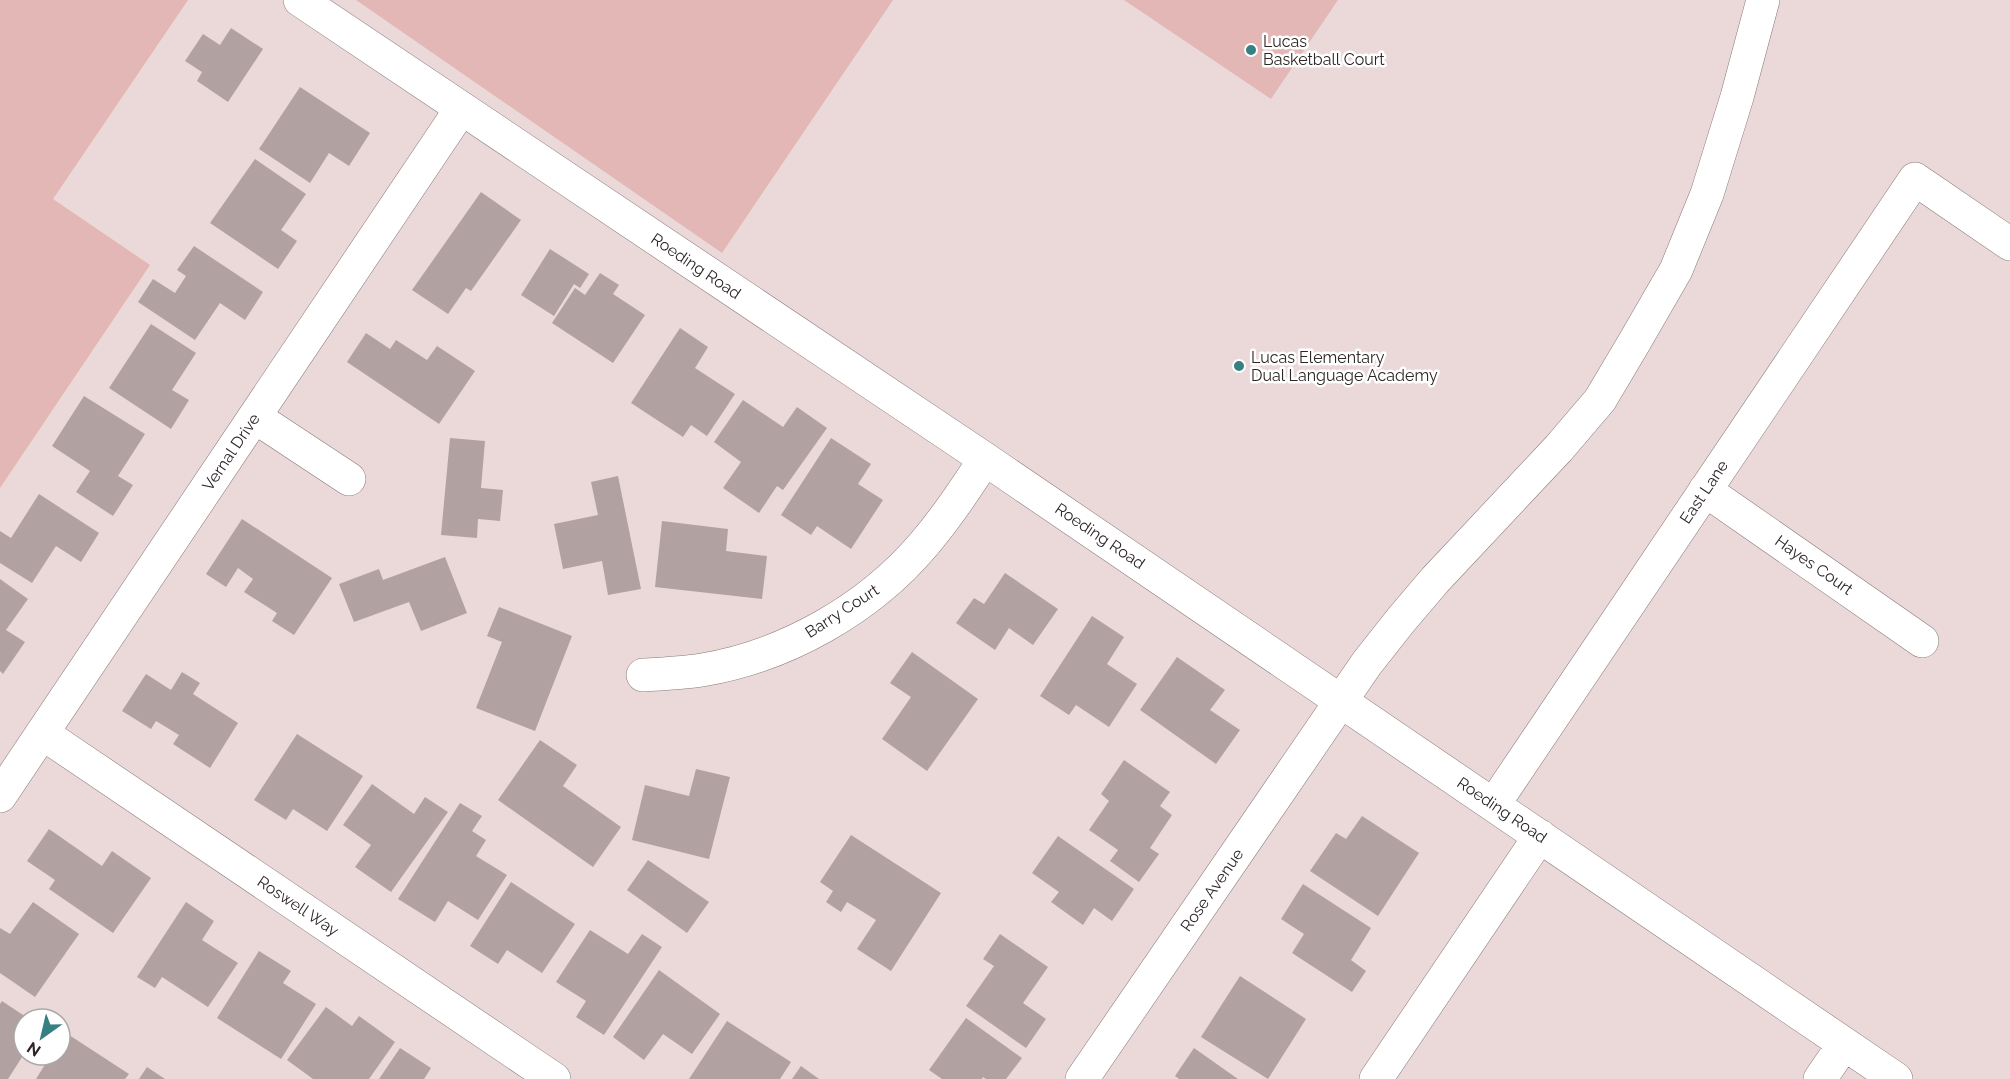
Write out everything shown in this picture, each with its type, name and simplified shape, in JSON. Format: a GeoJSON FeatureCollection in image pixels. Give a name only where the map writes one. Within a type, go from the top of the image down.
{"type":"FeatureCollection","features":[{"type":"Feature","properties":{"kind":"street","name":"Roeding Road"},"geometry":{"type":"LineString","coordinates":[[300,0],[1343,701],[1896,1079]]}},
{"type":"Feature","properties":{"kind":"street","name":"Rose Avenue"},"geometry":{"type":"LineString","coordinates":[[1082,1079],[1367,663],[1401,620],[1486,524],[1559,448],[1600,400],[1612,381],[1676,270],[1707,194],[1737,97],[1763,0]]}},
{"type":"Feature","properties":{"kind":"street","name":"Vernal Drive"},"geometry":{"type":"LineString","coordinates":[[0,796],[461,109]]}},
{"type":"Feature","properties":{"kind":"street","name":"East Lane"},"geometry":{"type":"LineString","coordinates":[[1494,804],[1915,179],[2010,244]]}},
{"type":"Feature","properties":{"kind":"street"},"geometry":{"type":"LineString","coordinates":[[255,417],[349,479]]}},
{"type":"Feature","properties":{"kind":"street","name":"Barry Court"},"geometry":{"type":"LineString","coordinates":[[643,675],[703,669],[754,657],[809,634],[848,611],[881,587],[923,546],[985,459]]}},
{"type":"Feature","properties":{"kind":"street","name":"Hayes Court"},"geometry":{"type":"LineString","coordinates":[[1705,490],[1922,641]]}},
{"type":"Feature","properties":{"kind":"street","name":"Roswell Way"},"geometry":{"type":"LineString","coordinates":[[42,732],[554,1079]]}},
{"type":"Feature","properties":{"kind":"street"},"geometry":{"type":"LineString","coordinates":[[1376,1079],[1540,836]]}},
{"type":"Feature","properties":{"kind":"street"},"geometry":{"type":"LineString","coordinates":[[1820,1079],[1844,1044]]}},
{"type":"Feature","properties":{"kind":"shaded area"},"geometry":{"type":"Polygon","coordinates":[[[0,0],[188,0],[53,199],[150,265],[0,488],[0,0]]]}},
{"type":"Feature","properties":{"kind":"shaded area"},"geometry":{"type":"Polygon","coordinates":[[[356,0],[893,0],[722,253],[356,0]]]}},
{"type":"Feature","properties":{"kind":"shaded area","name":"Lucas Basketball Court"},"geometry":{"type":"Polygon","coordinates":[[[1124,0],[1338,0],[1271,99],[1124,0]]]}},
{"type":"Feature","properties":{"kind":"building"},"geometry":{"type":"Polygon","coordinates":[[[231,28],[263,49],[228,102],[197,81],[202,72],[185,61],[203,34],[220,45],[231,28]]]}},
{"type":"Feature","properties":{"kind":"building"},"geometry":{"type":"Polygon","coordinates":[[[300,87],[370,133],[349,166],[329,153],[310,183],[259,149],[300,87]]]}},
{"type":"Feature","properties":{"kind":"building"},"geometry":{"type":"Polygon","coordinates":[[[255,159],[306,194],[281,230],[297,241],[278,269],[210,223],[255,159]]]}},
{"type":"Feature","properties":{"kind":"building"},"geometry":{"type":"Polygon","coordinates":[[[481,192],[521,220],[471,291],[466,288],[448,314],[412,290],[481,192]]]}},
{"type":"Feature","properties":{"kind":"building"},"geometry":{"type":"Polygon","coordinates":[[[194,246],[263,292],[245,320],[220,303],[195,340],[138,302],[153,279],[175,293],[186,276],[177,270],[194,246]]]}},
{"type":"Feature","properties":{"kind":"building"},"geometry":{"type":"Polygon","coordinates":[[[550,249],[589,274],[580,288],[574,284],[554,316],[521,295],[550,249]]]}},
{"type":"Feature","properties":{"kind":"building"},"geometry":{"type":"Polygon","coordinates":[[[600,273],[619,285],[613,294],[645,315],[613,363],[552,323],[575,288],[585,295],[600,273]]]}},
{"type":"Feature","properties":{"kind":"building"},"geometry":{"type":"Polygon","coordinates":[[[151,324],[196,353],[172,390],[189,400],[171,429],[109,388],[151,324]]]}},
{"type":"Feature","properties":{"kind":"building"},"geometry":{"type":"Polygon","coordinates":[[[680,328],[708,347],[695,368],[735,394],[707,436],[691,425],[683,437],[631,403],[680,328]]]}},
{"type":"Feature","properties":{"kind":"building"},"geometry":{"type":"Polygon","coordinates":[[[366,333],[390,349],[396,340],[427,360],[437,346],[475,371],[439,424],[347,362],[366,333]]]}},
{"type":"Feature","properties":{"kind":"building"},"geometry":{"type":"Polygon","coordinates":[[[84,396],[145,434],[118,476],[133,485],[113,516],[76,492],[90,471],[52,446],[84,396]]]}},
{"type":"Feature","properties":{"kind":"building"},"geometry":{"type":"Polygon","coordinates":[[[743,400],[783,427],[797,407],[827,428],[783,490],[777,486],[759,513],[723,488],[741,462],[714,442],[743,400]]]}},
{"type":"Feature","properties":{"kind":"building"},"geometry":{"type":"Polygon","coordinates":[[[450,438],[485,441],[481,488],[503,490],[500,521],[478,519],[477,538],[441,535],[450,438]]]}},
{"type":"Feature","properties":{"kind":"building"},"geometry":{"type":"Polygon","coordinates":[[[831,438],[871,464],[858,484],[883,500],[851,549],[817,526],[811,535],[781,515],[831,438]]]}},
{"type":"Feature","properties":{"kind":"building"},"geometry":{"type":"Polygon","coordinates":[[[618,476],[641,589],[608,595],[602,561],[563,569],[554,524],[598,515],[591,482],[618,476]]]}},
{"type":"Feature","properties":{"kind":"building"},"geometry":{"type":"Polygon","coordinates":[[[39,494],[99,533],[81,562],[56,546],[32,583],[0,563],[0,531],[11,538],[39,494]]]}},
{"type":"Feature","properties":{"kind":"building"},"geometry":{"type":"Polygon","coordinates":[[[242,519],[332,578],[294,635],[272,621],[277,613],[244,592],[253,579],[238,568],[226,587],[206,574],[242,519]]]}},
{"type":"Feature","properties":{"kind":"building"},"geometry":{"type":"Polygon","coordinates":[[[662,521],[728,529],[726,551],[767,556],[762,599],[655,587],[662,521]]]}},
{"type":"Feature","properties":{"kind":"building"},"geometry":{"type":"Polygon","coordinates":[[[445,557],[467,613],[421,631],[409,602],[354,622],[339,584],[379,569],[383,580],[445,557]]]}},
{"type":"Feature","properties":{"kind":"building"},"geometry":{"type":"Polygon","coordinates":[[[1005,573],[1058,609],[1033,645],[1009,628],[995,650],[956,623],[974,598],[984,604],[1005,573]]]}},
{"type":"Feature","properties":{"kind":"building"},"geometry":{"type":"Polygon","coordinates":[[[0,579],[28,599],[6,630],[25,642],[3,674],[0,671],[0,579]]]}},
{"type":"Feature","properties":{"kind":"building"},"geometry":{"type":"Polygon","coordinates":[[[499,607],[572,636],[535,731],[476,708],[502,642],[487,636],[499,607]]]}},
{"type":"Feature","properties":{"kind":"building"},"geometry":{"type":"Polygon","coordinates":[[[1092,616],[1124,637],[1107,664],[1137,684],[1109,727],[1076,705],[1069,715],[1040,696],[1092,616]]]}},
{"type":"Feature","properties":{"kind":"building"},"geometry":{"type":"Polygon","coordinates":[[[912,652],[978,699],[927,771],[882,739],[911,697],[890,683],[912,652]]]}},
{"type":"Feature","properties":{"kind":"building"},"geometry":{"type":"Polygon","coordinates":[[[1177,657],[1225,690],[1210,710],[1240,730],[1216,764],[1140,710],[1177,657]]]}},
{"type":"Feature","properties":{"kind":"building"},"geometry":{"type":"Polygon","coordinates":[[[182,672],[200,683],[193,694],[238,723],[210,768],[173,744],[179,735],[156,721],[151,729],[122,711],[146,674],[171,690],[182,672]]]}},
{"type":"Feature","properties":{"kind":"building"},"geometry":{"type":"Polygon","coordinates":[[[297,734],[363,776],[327,831],[293,809],[286,820],[254,800],[297,734]]]}},
{"type":"Feature","properties":{"kind":"building"},"geometry":{"type":"Polygon","coordinates":[[[540,740],[577,765],[563,786],[621,827],[593,867],[498,800],[540,740]]]}},
{"type":"Feature","properties":{"kind":"building"},"geometry":{"type":"Polygon","coordinates":[[[1124,760],[1170,792],[1160,806],[1172,815],[1150,848],[1159,854],[1139,882],[1110,861],[1118,850],[1089,830],[1109,801],[1101,794],[1124,760]]]}},
{"type":"Feature","properties":{"kind":"building"},"geometry":{"type":"Polygon","coordinates":[[[696,769],[730,777],[709,859],[632,840],[645,785],[689,796],[696,769]]]}},
{"type":"Feature","properties":{"kind":"building"},"geometry":{"type":"Polygon","coordinates":[[[372,784],[414,814],[425,797],[448,812],[391,892],[355,867],[371,845],[343,825],[372,784]]]}},
{"type":"Feature","properties":{"kind":"building"},"geometry":{"type":"Polygon","coordinates":[[[460,803],[482,816],[472,831],[486,840],[476,856],[507,875],[478,920],[448,901],[435,922],[398,899],[460,803]]]}},
{"type":"Feature","properties":{"kind":"building"},"geometry":{"type":"Polygon","coordinates":[[[1362,816],[1419,853],[1378,916],[1310,871],[1336,833],[1346,839],[1362,816]]]}},
{"type":"Feature","properties":{"kind":"building"},"geometry":{"type":"Polygon","coordinates":[[[49,829],[102,866],[112,851],[151,878],[113,933],[49,889],[55,880],[27,861],[49,829]]]}},
{"type":"Feature","properties":{"kind":"building"},"geometry":{"type":"Polygon","coordinates":[[[851,835],[941,893],[891,971],[857,949],[876,920],[847,902],[841,912],[826,902],[833,891],[820,882],[851,835]]]}},
{"type":"Feature","properties":{"kind":"building"},"geometry":{"type":"Polygon","coordinates":[[[1058,836],[1134,889],[1112,921],[1094,908],[1083,925],[1051,902],[1059,892],[1032,873],[1058,836]]]}},
{"type":"Feature","properties":{"kind":"building"},"geometry":{"type":"Polygon","coordinates":[[[648,860],[709,902],[687,933],[627,890],[648,860]]]}},
{"type":"Feature","properties":{"kind":"building"},"geometry":{"type":"Polygon","coordinates":[[[511,882],[575,924],[542,973],[507,950],[498,964],[470,946],[511,882]]]}},
{"type":"Feature","properties":{"kind":"building"},"geometry":{"type":"Polygon","coordinates":[[[1303,884],[1371,928],[1351,960],[1366,971],[1352,992],[1292,953],[1304,934],[1281,919],[1303,884]]]}},
{"type":"Feature","properties":{"kind":"building"},"geometry":{"type":"Polygon","coordinates":[[[33,902],[79,934],[35,997],[0,973],[0,928],[10,934],[33,902]]]}},
{"type":"Feature","properties":{"kind":"building"},"geometry":{"type":"Polygon","coordinates":[[[186,902],[214,921],[202,940],[238,963],[208,1007],[162,977],[155,988],[137,977],[186,902]]]}},
{"type":"Feature","properties":{"kind":"building"},"geometry":{"type":"Polygon","coordinates":[[[590,930],[628,954],[642,934],[662,947],[604,1035],[576,1017],[586,1001],[556,982],[590,930]]]}},
{"type":"Feature","properties":{"kind":"building"},"geometry":{"type":"Polygon","coordinates":[[[1000,934],[1048,967],[1023,1003],[1046,1019],[1026,1048],[966,1006],[994,966],[983,959],[1000,934]]]}},
{"type":"Feature","properties":{"kind":"building"},"geometry":{"type":"Polygon","coordinates":[[[259,951],[291,971],[283,983],[316,1004],[281,1059],[217,1018],[259,951]]]}},
{"type":"Feature","properties":{"kind":"building"},"geometry":{"type":"Polygon","coordinates":[[[659,970],[720,1014],[692,1054],[663,1034],[644,1060],[613,1037],[659,970]]]}},
{"type":"Feature","properties":{"kind":"building"},"geometry":{"type":"Polygon","coordinates":[[[1240,976],[1306,1019],[1268,1079],[1201,1037],[1240,976]]]}},
{"type":"Feature","properties":{"kind":"building"},"geometry":{"type":"Polygon","coordinates":[[[2,1001],[12,1008],[12,1067],[16,1067],[8,1079],[0,1079],[0,1004],[2,1001]]]}},
{"type":"Feature","properties":{"kind":"building"},"geometry":{"type":"Polygon","coordinates":[[[326,1007],[352,1026],[359,1016],[395,1042],[369,1079],[313,1079],[287,1060],[326,1007]]]}},
{"type":"Feature","properties":{"kind":"building"},"geometry":{"type":"Polygon","coordinates":[[[966,1018],[1022,1058],[1006,1079],[983,1077],[982,1079],[942,1079],[929,1070],[966,1018]]]}},
{"type":"Feature","properties":{"kind":"building"},"geometry":{"type":"Polygon","coordinates":[[[727,1021],[791,1062],[780,1079],[689,1079],[727,1021]]]}},
{"type":"Feature","properties":{"kind":"building"},"geometry":{"type":"Polygon","coordinates":[[[72,1037],[129,1074],[125,1079],[36,1079],[44,1067],[72,1067],[72,1037]]]}},
{"type":"Feature","properties":{"kind":"building"},"geometry":{"type":"Polygon","coordinates":[[[400,1048],[431,1068],[424,1079],[379,1079],[400,1048]]]}},
{"type":"Feature","properties":{"kind":"building"},"geometry":{"type":"Polygon","coordinates":[[[1194,1048],[1238,1079],[1179,1079],[1175,1076],[1194,1048]]]}},
{"type":"Feature","properties":{"kind":"building"},"geometry":{"type":"Polygon","coordinates":[[[801,1066],[819,1079],[792,1079],[801,1066]]]}},
{"type":"Feature","properties":{"kind":"building"},"geometry":{"type":"Polygon","coordinates":[[[147,1067],[165,1079],[139,1079],[147,1067]]]}},
{"type":"Feature","properties":{"kind":"place","name":"Lucas Basketball Court"},"geometry":{"type":"Point","coordinates":[1251,50]}},
{"type":"Feature","properties":{"kind":"place","name":"Lucas Elementary Dual Language Academy"},"geometry":{"type":"Point","coordinates":[1239,366]}}]}
